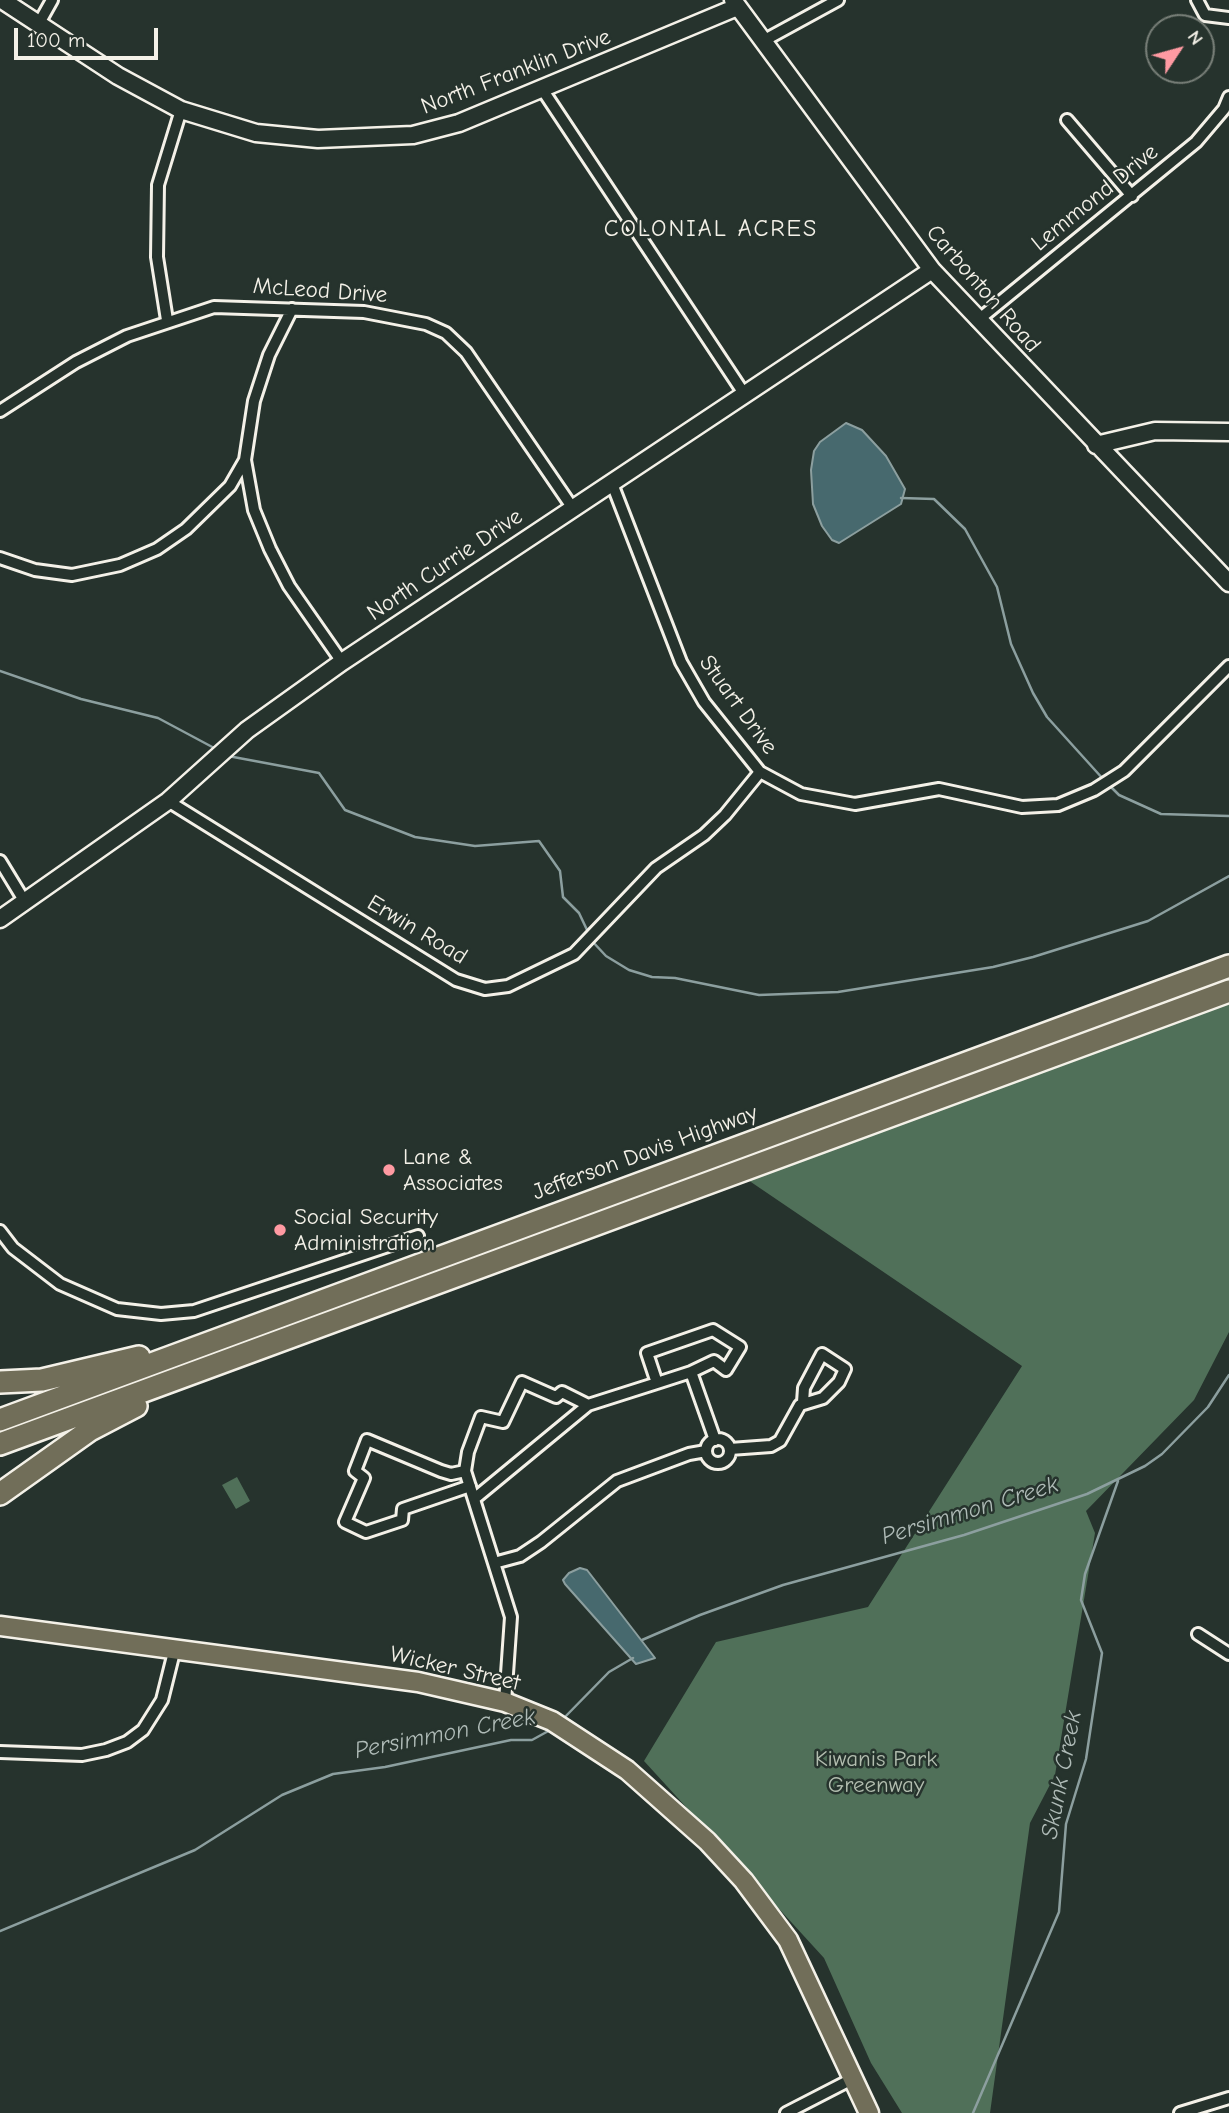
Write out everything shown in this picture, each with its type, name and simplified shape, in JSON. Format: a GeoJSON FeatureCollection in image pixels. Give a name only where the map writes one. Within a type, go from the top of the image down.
{"type":"FeatureCollection","features":[{"type":"Feature","properties":{"kind":"highway","name":"Jefferson Davis Highway"},"geometry":{"type":"LineString","coordinates":[[0,1420],[1229,966]]}},
{"type":"Feature","properties":{"kind":"highway"},"geometry":{"type":"LineString","coordinates":[[0,1444],[1229,991]]}},
{"type":"Feature","properties":{"kind":"highway"},"geometry":{"type":"LineString","coordinates":[[0,1382],[42,1380],[240,1332]]}},
{"type":"Feature","properties":{"kind":"highway"},"geometry":{"type":"LineString","coordinates":[[0,1494],[90,1430],[219,1364]]}},
{"type":"Feature","properties":{"kind":"main road","name":"Wicker Street"},"geometry":{"type":"LineString","coordinates":[[0,1626],[174,1652],[365,1674],[505,1702],[552,1721],[627,1770],[707,1841],[744,1881],[788,1940],[869,2113]]}},
{"type":"Feature","properties":{"kind":"street","name":"North Franklin Drive"},"geometry":{"type":"LineString","coordinates":[[2,0],[118,76],[181,110],[256,133],[318,139],[368,139],[413,135],[459,123],[735,4]]}},
{"type":"Feature","properties":{"kind":"street"},"geometry":{"type":"LineString","coordinates":[[38,25],[52,0]]}},
{"type":"Feature","properties":{"kind":"street"},"geometry":{"type":"LineString","coordinates":[[763,41],[838,0]]}},
{"type":"Feature","properties":{"kind":"street"},"geometry":{"type":"LineString","coordinates":[[1197,0],[1205,15],[1229,18]]}},
{"type":"Feature","properties":{"kind":"street","name":"Carbonton Road"},"geometry":{"type":"LineString","coordinates":[[735,4],[932,270],[977,321],[1229,583]]}},
{"type":"Feature","properties":{"kind":"street"},"geometry":{"type":"LineString","coordinates":[[542,89],[745,395]]}},
{"type":"Feature","properties":{"kind":"street","name":"Lemmond Drive"},"geometry":{"type":"LineString","coordinates":[[977,321],[1196,142],[1224,109],[1229,97]]}},
{"type":"Feature","properties":{"kind":"street"},"geometry":{"type":"LineString","coordinates":[[167,320],[158,257],[158,185],[181,110]]}},
{"type":"Feature","properties":{"kind":"street"},"geometry":{"type":"LineString","coordinates":[[1067,120],[1132,196]]}},
{"type":"Feature","properties":{"kind":"street","name":"North Currie Drive"},"geometry":{"type":"LineString","coordinates":[[0,919],[168,801],[247,730],[342,662],[932,270]]}},
{"type":"Feature","properties":{"kind":"street","name":"McLeod Drive"},"geometry":{"type":"LineString","coordinates":[[0,411],[76,362],[127,336],[167,320],[214,307],[364,312],[426,324],[446,333],[466,352],[572,507]]}},
{"type":"Feature","properties":{"kind":"street"},"geometry":{"type":"LineString","coordinates":[[292,309],[270,355],[254,401],[245,460],[254,510],[270,549],[289,586],[342,662]]}},
{"type":"Feature","properties":{"kind":"street"},"geometry":{"type":"LineString","coordinates":[[1096,445],[1155,431],[1229,432]]}},
{"type":"Feature","properties":{"kind":"street"},"geometry":{"type":"LineString","coordinates":[[0,558],[35,570],[72,575],[120,565],[157,549],[186,529],[229,486],[245,460]]}},
{"type":"Feature","properties":{"kind":"street","name":"Stuart Drive"},"geometry":{"type":"LineString","coordinates":[[611,481],[681,662],[704,702],[760,772],[801,794],[855,804],[939,789],[1021,807],[1058,805],[1094,790],[1124,771],[1229,666]]}},
{"type":"Feature","properties":{"kind":"street","name":"Erwin Road"},"geometry":{"type":"LineString","coordinates":[[168,801],[456,981],[485,989],[508,986],[574,954],[656,868],[704,835],[725,815],[760,772]]}},
{"type":"Feature","properties":{"kind":"street"},"geometry":{"type":"LineString","coordinates":[[0,862],[25,902]]}},
{"type":"Feature","properties":{"kind":"street"},"geometry":{"type":"LineString","coordinates":[[0,1231],[13,1248],[60,1284],[117,1308],[161,1314],[194,1311],[418,1236]]}},
{"type":"Feature","properties":{"kind":"street"},"geometry":{"type":"LineString","coordinates":[[474,1499],[588,1405],[691,1373],[714,1361],[726,1370],[740,1348],[713,1330],[647,1353],[657,1383]]}},
{"type":"Feature","properties":{"kind":"street"},"geometry":{"type":"LineString","coordinates":[[730,1449],[771,1446],[780,1441],[803,1402],[804,1388],[822,1354],[845,1369],[839,1382],[822,1398],[803,1402]]}},
{"type":"Feature","properties":{"kind":"street"},"geometry":{"type":"LineString","coordinates":[[691,1373],[715,1440]]}},
{"type":"Feature","properties":{"kind":"street"},"geometry":{"type":"LineString","coordinates":[[505,1702],[511,1617],[465,1471],[468,1452],[481,1417],[503,1422],[522,1382],[556,1397],[562,1392],[588,1405]]}},
{"type":"Feature","properties":{"kind":"street"},"geometry":{"type":"LineString","coordinates":[[465,1471],[451,1474],[441,1471],[367,1440],[355,1471],[364,1478],[345,1522],[366,1532],[402,1520],[403,1509],[470,1486]]}},
{"type":"Feature","properties":{"kind":"street"},"geometry":{"type":"LineString","coordinates":[[715,1440],[724,1441],[730,1449],[727,1459],[718,1463],[711,1461],[706,1451],[709,1443],[715,1440]]}},
{"type":"Feature","properties":{"kind":"street"},"geometry":{"type":"LineString","coordinates":[[494,1563],[520,1556],[541,1542],[617,1480],[689,1454],[706,1451]]}},
{"type":"Feature","properties":{"kind":"street"},"geometry":{"type":"LineString","coordinates":[[1198,1634],[1229,1654]]}},
{"type":"Feature","properties":{"kind":"street"},"geometry":{"type":"LineString","coordinates":[[0,1752],[82,1755],[127,1742],[142,1730],[162,1700],[174,1652]]}},
{"type":"Feature","properties":{"kind":"street"},"geometry":{"type":"LineString","coordinates":[[786,2113],[854,2078]]}},
{"type":"Feature","properties":{"kind":"street"},"geometry":{"type":"LineString","coordinates":[[1180,2113],[1229,2098]]}},
{"type":"Feature","properties":{"kind":"green space","name":"Kiwanis Park Greenway"},"geometry":{"type":"Polygon","coordinates":[[[1229,982],[1229,1332],[1194,1400],[1086,1511],[1095,1533],[1055,1775],[1030,1823],[990,2113],[902,2113],[871,2063],[824,1958],[644,1761],[716,1642],[868,1607],[1022,1366],[720,1161],[1229,982]]]}},
{"type":"Feature","properties":{"kind":"green space"},"geometry":{"type":"Polygon","coordinates":[[[237,1477],[250,1501],[236,1509],[222,1485],[237,1477]]]}},
{"type":"Feature","properties":{"kind":"water"},"geometry":{"type":"Polygon","coordinates":[[[846,423],[862,430],[886,456],[905,489],[901,504],[839,543],[832,540],[822,526],[813,504],[811,470],[814,451],[820,442],[846,423]]]}},
{"type":"Feature","properties":{"kind":"water"},"geometry":{"type":"Polygon","coordinates":[[[580,1568],[587,1570],[655,1658],[636,1664],[565,1584],[563,1580],[569,1573],[580,1568]]]}},
{"type":"Feature","properties":{"kind":"waterway"},"geometry":{"type":"LineString","coordinates":[[901,498],[934,499],[965,529],[997,587],[1011,644],[1033,693],[1047,717],[1104,780]]}},
{"type":"Feature","properties":{"kind":"waterway"},"geometry":{"type":"LineString","coordinates":[[0,671],[81,699],[158,718],[216,749]]}},
{"type":"Feature","properties":{"kind":"waterway"},"geometry":{"type":"LineString","coordinates":[[228,756],[319,773],[345,810],[415,837],[475,846],[539,841],[560,871],[563,897],[579,913],[588,932]]}},
{"type":"Feature","properties":{"kind":"waterway"},"geometry":{"type":"LineString","coordinates":[[1108,784],[1119,795],[1161,814],[1229,816]]}},
{"type":"Feature","properties":{"kind":"waterway"},"geometry":{"type":"LineString","coordinates":[[592,941],[606,956],[629,970],[652,977],[675,978],[759,995],[838,992],[993,967],[1033,957],[1148,921],[1229,876]]}},
{"type":"Feature","properties":{"kind":"waterway","name":"Persimmon Creek"},"geometry":{"type":"LineString","coordinates":[[642,1640],[700,1615],[783,1585],[964,1535],[1087,1494],[1145,1466],[1162,1454],[1208,1407],[1229,1375]]}},
{"type":"Feature","properties":{"kind":"waterway","name":"Skunk Creek"},"geometry":{"type":"LineString","coordinates":[[973,2113],[1059,1912],[1066,1824],[1086,1759],[1102,1653],[1081,1600],[1085,1574],[1118,1481]]}},
{"type":"Feature","properties":{"kind":"waterway","name":"Persimmon Creek"},"geometry":{"type":"LineString","coordinates":[[562,1720],[609,1672],[633,1658]]}},
{"type":"Feature","properties":{"kind":"waterway","name":"Persimmon Creek"},"geometry":{"type":"LineString","coordinates":[[0,1931],[195,1850],[282,1795],[333,1774],[385,1767],[511,1740],[532,1740],[552,1729]]}},
{"type":"Feature","properties":{"kind":"place","name":"Lane & Associates"},"geometry":{"type":"Point","coordinates":[389,1170]}},
{"type":"Feature","properties":{"kind":"place","name":"Social Security Administration"},"geometry":{"type":"Point","coordinates":[280,1230]}},
{"type":"Feature","properties":{"kind":"district","name":"COLONIAL ACRES"},"geometry":{"type":"Point","coordinates":[711,229]}}]}
